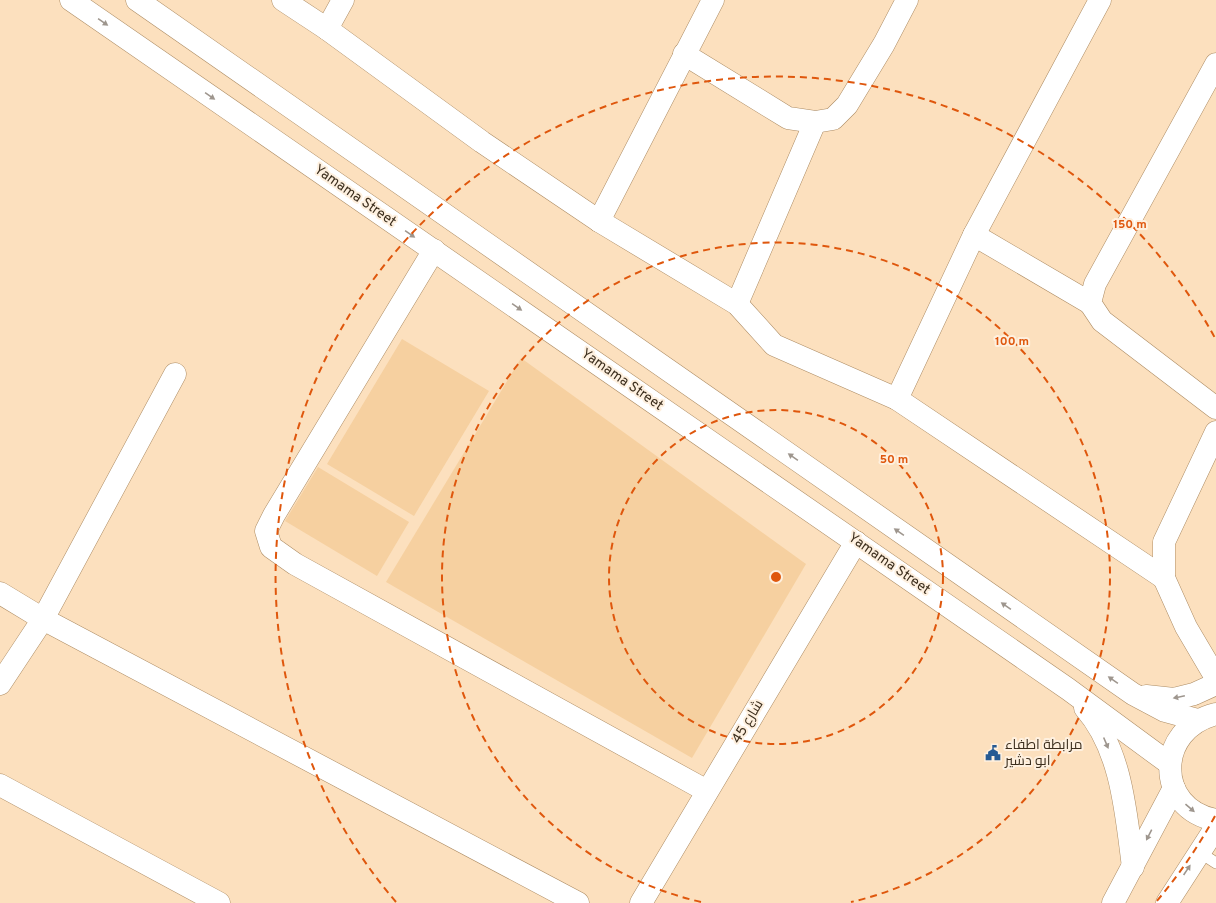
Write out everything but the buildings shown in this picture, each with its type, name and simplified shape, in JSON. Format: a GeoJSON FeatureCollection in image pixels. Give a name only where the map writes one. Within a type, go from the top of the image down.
{"type":"FeatureCollection","features":[{"type":"Feature","properties":{"kind":"street","name":"Yamama Street"},"geometry":{"type":"LineString","coordinates":[[71,0],[1068,689],[1170,764]]}},
{"type":"Feature","properties":{"kind":"street"},"geometry":{"type":"LineString","coordinates":[[137,0],[1133,694],[1165,711],[1207,717]]}},
{"type":"Feature","properties":{"kind":"street"},"geometry":{"type":"LineString","coordinates":[[283,0],[327,29],[482,142],[599,221],[737,304],[774,345],[897,399],[1164,578]]}},
{"type":"Feature","properties":{"kind":"street"},"geometry":{"type":"LineString","coordinates":[[327,29],[343,0]]}},
{"type":"Feature","properties":{"kind":"street"},"geometry":{"type":"LineString","coordinates":[[599,221],[713,0]]}},
{"type":"Feature","properties":{"kind":"street"},"geometry":{"type":"LineString","coordinates":[[684,54],[788,118],[815,122],[833,119],[847,105],[884,44],[907,0]]}},
{"type":"Feature","properties":{"kind":"street"},"geometry":{"type":"LineString","coordinates":[[897,399],[974,235],[1100,0]]}},
{"type":"Feature","properties":{"kind":"street"},"geometry":{"type":"LineString","coordinates":[[1090,303],[1095,284],[1216,64]]}},
{"type":"Feature","properties":{"kind":"street"},"geometry":{"type":"LineString","coordinates":[[737,304],[815,122]]}},
{"type":"Feature","properties":{"kind":"street"},"geometry":{"type":"LineString","coordinates":[[974,235],[1090,303],[1102,321],[1216,408]]}},
{"type":"Feature","properties":{"kind":"street"},"geometry":{"type":"LineString","coordinates":[[434,250],[274,514],[266,531],[271,547],[295,564],[707,791]]}},
{"type":"Feature","properties":{"kind":"street"},"geometry":{"type":"LineString","coordinates":[[0,684],[42,619],[175,374]]}},
{"type":"Feature","properties":{"kind":"street"},"geometry":{"type":"LineString","coordinates":[[1216,432],[1164,542],[1164,578],[1186,627],[1216,678]]}},
{"type":"Feature","properties":{"kind":"street","name":"شارع 45"},"geometry":{"type":"LineString","coordinates":[[641,903],[856,542]]}},
{"type":"Feature","properties":{"kind":"street"},"geometry":{"type":"LineString","coordinates":[[0,593],[42,619],[578,903]]}},
{"type":"Feature","properties":{"kind":"street"},"geometry":{"type":"LineString","coordinates":[[1133,694],[1174,698],[1194,694],[1216,684]]}},
{"type":"Feature","properties":{"kind":"street"},"geometry":{"type":"LineString","coordinates":[[1068,689],[1089,712],[1100,730],[1110,753],[1120,784],[1133,867]]}},
{"type":"Feature","properties":{"kind":"street"},"geometry":{"type":"LineString","coordinates":[[1207,717],[1187,728],[1178,738],[1172,750],[1170,764],[1174,788],[1187,807],[1197,814],[1216,820]]}},
{"type":"Feature","properties":{"kind":"street"},"geometry":{"type":"LineString","coordinates":[[0,785],[219,903]]}},
{"type":"Feature","properties":{"kind":"street"},"geometry":{"type":"LineString","coordinates":[[1113,903],[1174,788]]}},
{"type":"Feature","properties":{"kind":"street"},"geometry":{"type":"LineString","coordinates":[[1167,903],[1208,857],[1216,827]]}},
{"type":"Feature","properties":{"kind":"shaded area"},"geometry":{"type":"Polygon","coordinates":[[[402,339],[489,391],[414,516],[327,464],[402,339]]]}},
{"type":"Feature","properties":{"kind":"shaded area"},"geometry":{"type":"Polygon","coordinates":[[[521,358],[806,564],[692,758],[386,582],[521,358]]]}},
{"type":"Feature","properties":{"kind":"shaded area"},"geometry":{"type":"Polygon","coordinates":[[[318,467],[409,522],[377,576],[285,521],[318,467]]]}},
{"type":"Feature","properties":{"kind":"place","name":"مرابطة اطفاء ابو دشير"},"geometry":{"type":"Point","coordinates":[993,753]}}]}
